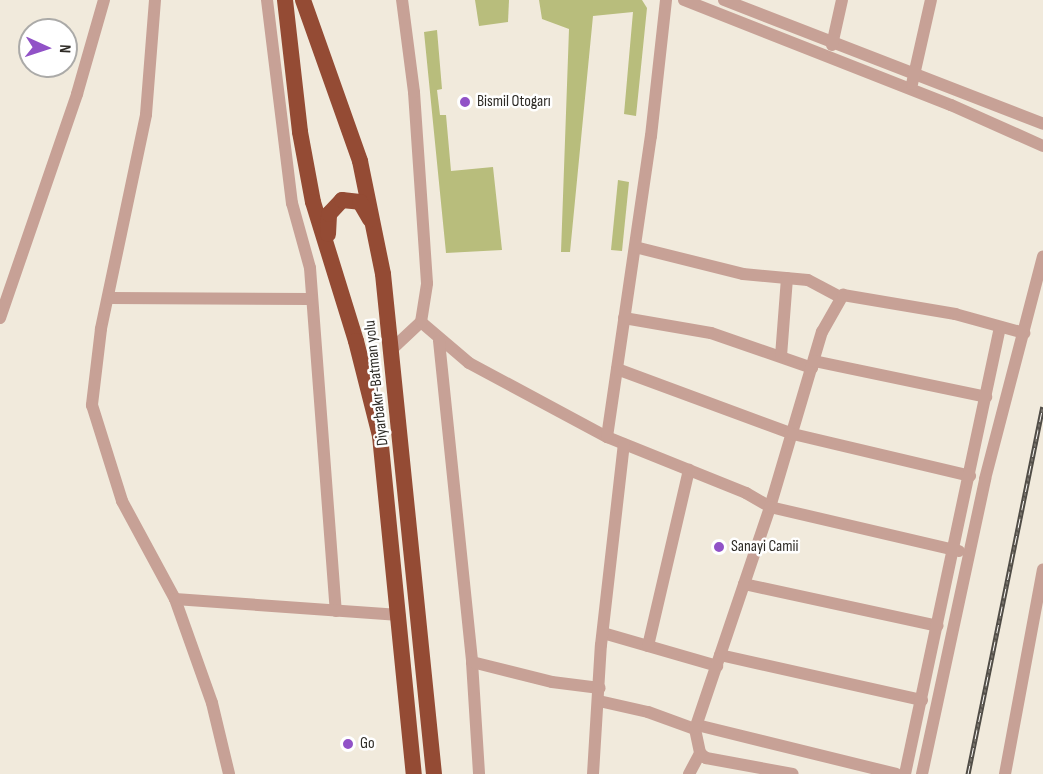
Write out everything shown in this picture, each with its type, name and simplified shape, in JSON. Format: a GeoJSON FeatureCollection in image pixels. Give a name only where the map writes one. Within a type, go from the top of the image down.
{"type":"FeatureCollection","features":[{"type":"Feature","properties":{"kind":"highway","name":"Diyarbakır-Batman yolu"},"geometry":{"type":"LineString","coordinates":[[285,0],[300,132],[313,202],[380,436],[414,774]]}},
{"type":"Feature","properties":{"kind":"highway","name":"Diyarbakır-Batman yolu"},"geometry":{"type":"LineString","coordinates":[[303,0],[360,161],[375,231],[392,349],[434,774]]}},
{"type":"Feature","properties":{"kind":"highway"},"geometry":{"type":"LineString","coordinates":[[330,256],[329,214],[342,200],[360,202],[375,231]]}},
{"type":"Feature","properties":{"kind":"street"},"geometry":{"type":"LineString","coordinates":[[0,318],[77,94],[104,0]]}},
{"type":"Feature","properties":{"kind":"street"},"geometry":{"type":"LineString","coordinates":[[155,0],[146,115],[110,298],[101,329],[92,405],[122,501],[175,599],[212,702],[229,774]]}},
{"type":"Feature","properties":{"kind":"street"},"geometry":{"type":"LineString","coordinates":[[267,0],[292,203],[310,268],[310,299],[336,611]]}},
{"type":"Feature","properties":{"kind":"street"},"geometry":{"type":"LineString","coordinates":[[392,349],[421,322],[427,283],[414,92],[402,0]]}},
{"type":"Feature","properties":{"kind":"street"},"geometry":{"type":"LineString","coordinates":[[607,437],[635,248],[666,0]]}},
{"type":"Feature","properties":{"kind":"street"},"geometry":{"type":"LineString","coordinates":[[684,0],[708,5],[912,83],[1043,124]]}},
{"type":"Feature","properties":{"kind":"street"},"geometry":{"type":"LineString","coordinates":[[724,0],[832,45],[1043,146]]}},
{"type":"Feature","properties":{"kind":"street"},"geometry":{"type":"LineString","coordinates":[[832,45],[842,0]]}},
{"type":"Feature","properties":{"kind":"street"},"geometry":{"type":"LineString","coordinates":[[912,83],[931,0]]}},
{"type":"Feature","properties":{"kind":"street"},"geometry":{"type":"LineString","coordinates":[[635,248],[728,271],[815,282],[840,297],[853,294],[1024,333]]}},
{"type":"Feature","properties":{"kind":"street"},"geometry":{"type":"LineString","coordinates":[[922,774],[969,553],[1043,256]]}},
{"type":"Feature","properties":{"kind":"street"},"geometry":{"type":"LineString","coordinates":[[782,357],[787,279]]}},
{"type":"Feature","properties":{"kind":"street"},"geometry":{"type":"LineString","coordinates":[[689,774],[700,753],[696,727],[770,507],[813,365],[840,297]]}},
{"type":"Feature","properties":{"kind":"street"},"geometry":{"type":"LineString","coordinates":[[110,298],[310,299]]}},
{"type":"Feature","properties":{"kind":"street"},"geometry":{"type":"LineString","coordinates":[[624,318],[711,333],[813,365],[986,397]]}},
{"type":"Feature","properties":{"kind":"street"},"geometry":{"type":"LineString","coordinates":[[421,322],[439,341],[469,363],[607,437],[689,470],[770,507],[969,553]]}},
{"type":"Feature","properties":{"kind":"street"},"geometry":{"type":"LineString","coordinates":[[905,774],[1000,327]]}},
{"type":"Feature","properties":{"kind":"street"},"geometry":{"type":"LineString","coordinates":[[439,341],[472,662],[479,774]]}},
{"type":"Feature","properties":{"kind":"street"},"geometry":{"type":"LineString","coordinates":[[617,369],[792,434],[970,476]]}},
{"type":"Feature","properties":{"kind":"street"},"geometry":{"type":"LineString","coordinates":[[593,774],[603,633],[624,444]]}},
{"type":"Feature","properties":{"kind":"street"},"geometry":{"type":"LineString","coordinates":[[648,646],[689,470]]}},
{"type":"Feature","properties":{"kind":"street"},"geometry":{"type":"LineString","coordinates":[[1005,774],[1038,624],[1043,569]]}},
{"type":"Feature","properties":{"kind":"street"},"geometry":{"type":"LineString","coordinates":[[744,584],[938,626]]}},
{"type":"Feature","properties":{"kind":"street"},"geometry":{"type":"LineString","coordinates":[[175,599],[399,615]]}},
{"type":"Feature","properties":{"kind":"street"},"geometry":{"type":"LineString","coordinates":[[603,633],[648,646],[922,700]]}},
{"type":"Feature","properties":{"kind":"street"},"geometry":{"type":"LineString","coordinates":[[472,662],[599,695],[696,727],[896,774]]}},
{"type":"Feature","properties":{"kind":"street"},"geometry":{"type":"LineString","coordinates":[[700,753],[706,758],[793,774]]}},
{"type":"Feature","properties":{"kind":"green space"},"geometry":{"type":"Polygon","coordinates":[[[475,0],[509,0],[508,22],[479,26],[475,0]]]}},
{"type":"Feature","properties":{"kind":"green space"},"geometry":{"type":"Polygon","coordinates":[[[539,0],[642,0],[647,8],[636,116],[624,114],[633,12],[593,16],[570,252],[561,252],[569,29],[542,19],[539,0]]]}},
{"type":"Feature","properties":{"kind":"green space"},"geometry":{"type":"Polygon","coordinates":[[[437,30],[442,89],[437,90],[440,115],[446,115],[451,171],[493,167],[502,250],[446,253],[424,32],[437,30]]]}},
{"type":"Feature","properties":{"kind":"green space"},"geometry":{"type":"Polygon","coordinates":[[[618,180],[629,182],[622,251],[611,250],[618,180]]]}},
{"type":"Feature","properties":{"kind":"railway"},"geometry":{"type":"LineString","coordinates":[[968,774],[1043,407]]}},
{"type":"Feature","properties":{"kind":"place","name":"Bismil Otogarı"},"geometry":{"type":"Point","coordinates":[465,102]}},
{"type":"Feature","properties":{"kind":"place","name":"Sanayi Camii"},"geometry":{"type":"Point","coordinates":[719,547]}},
{"type":"Feature","properties":{"kind":"place","name":"Go"},"geometry":{"type":"Point","coordinates":[348,744]}}]}
